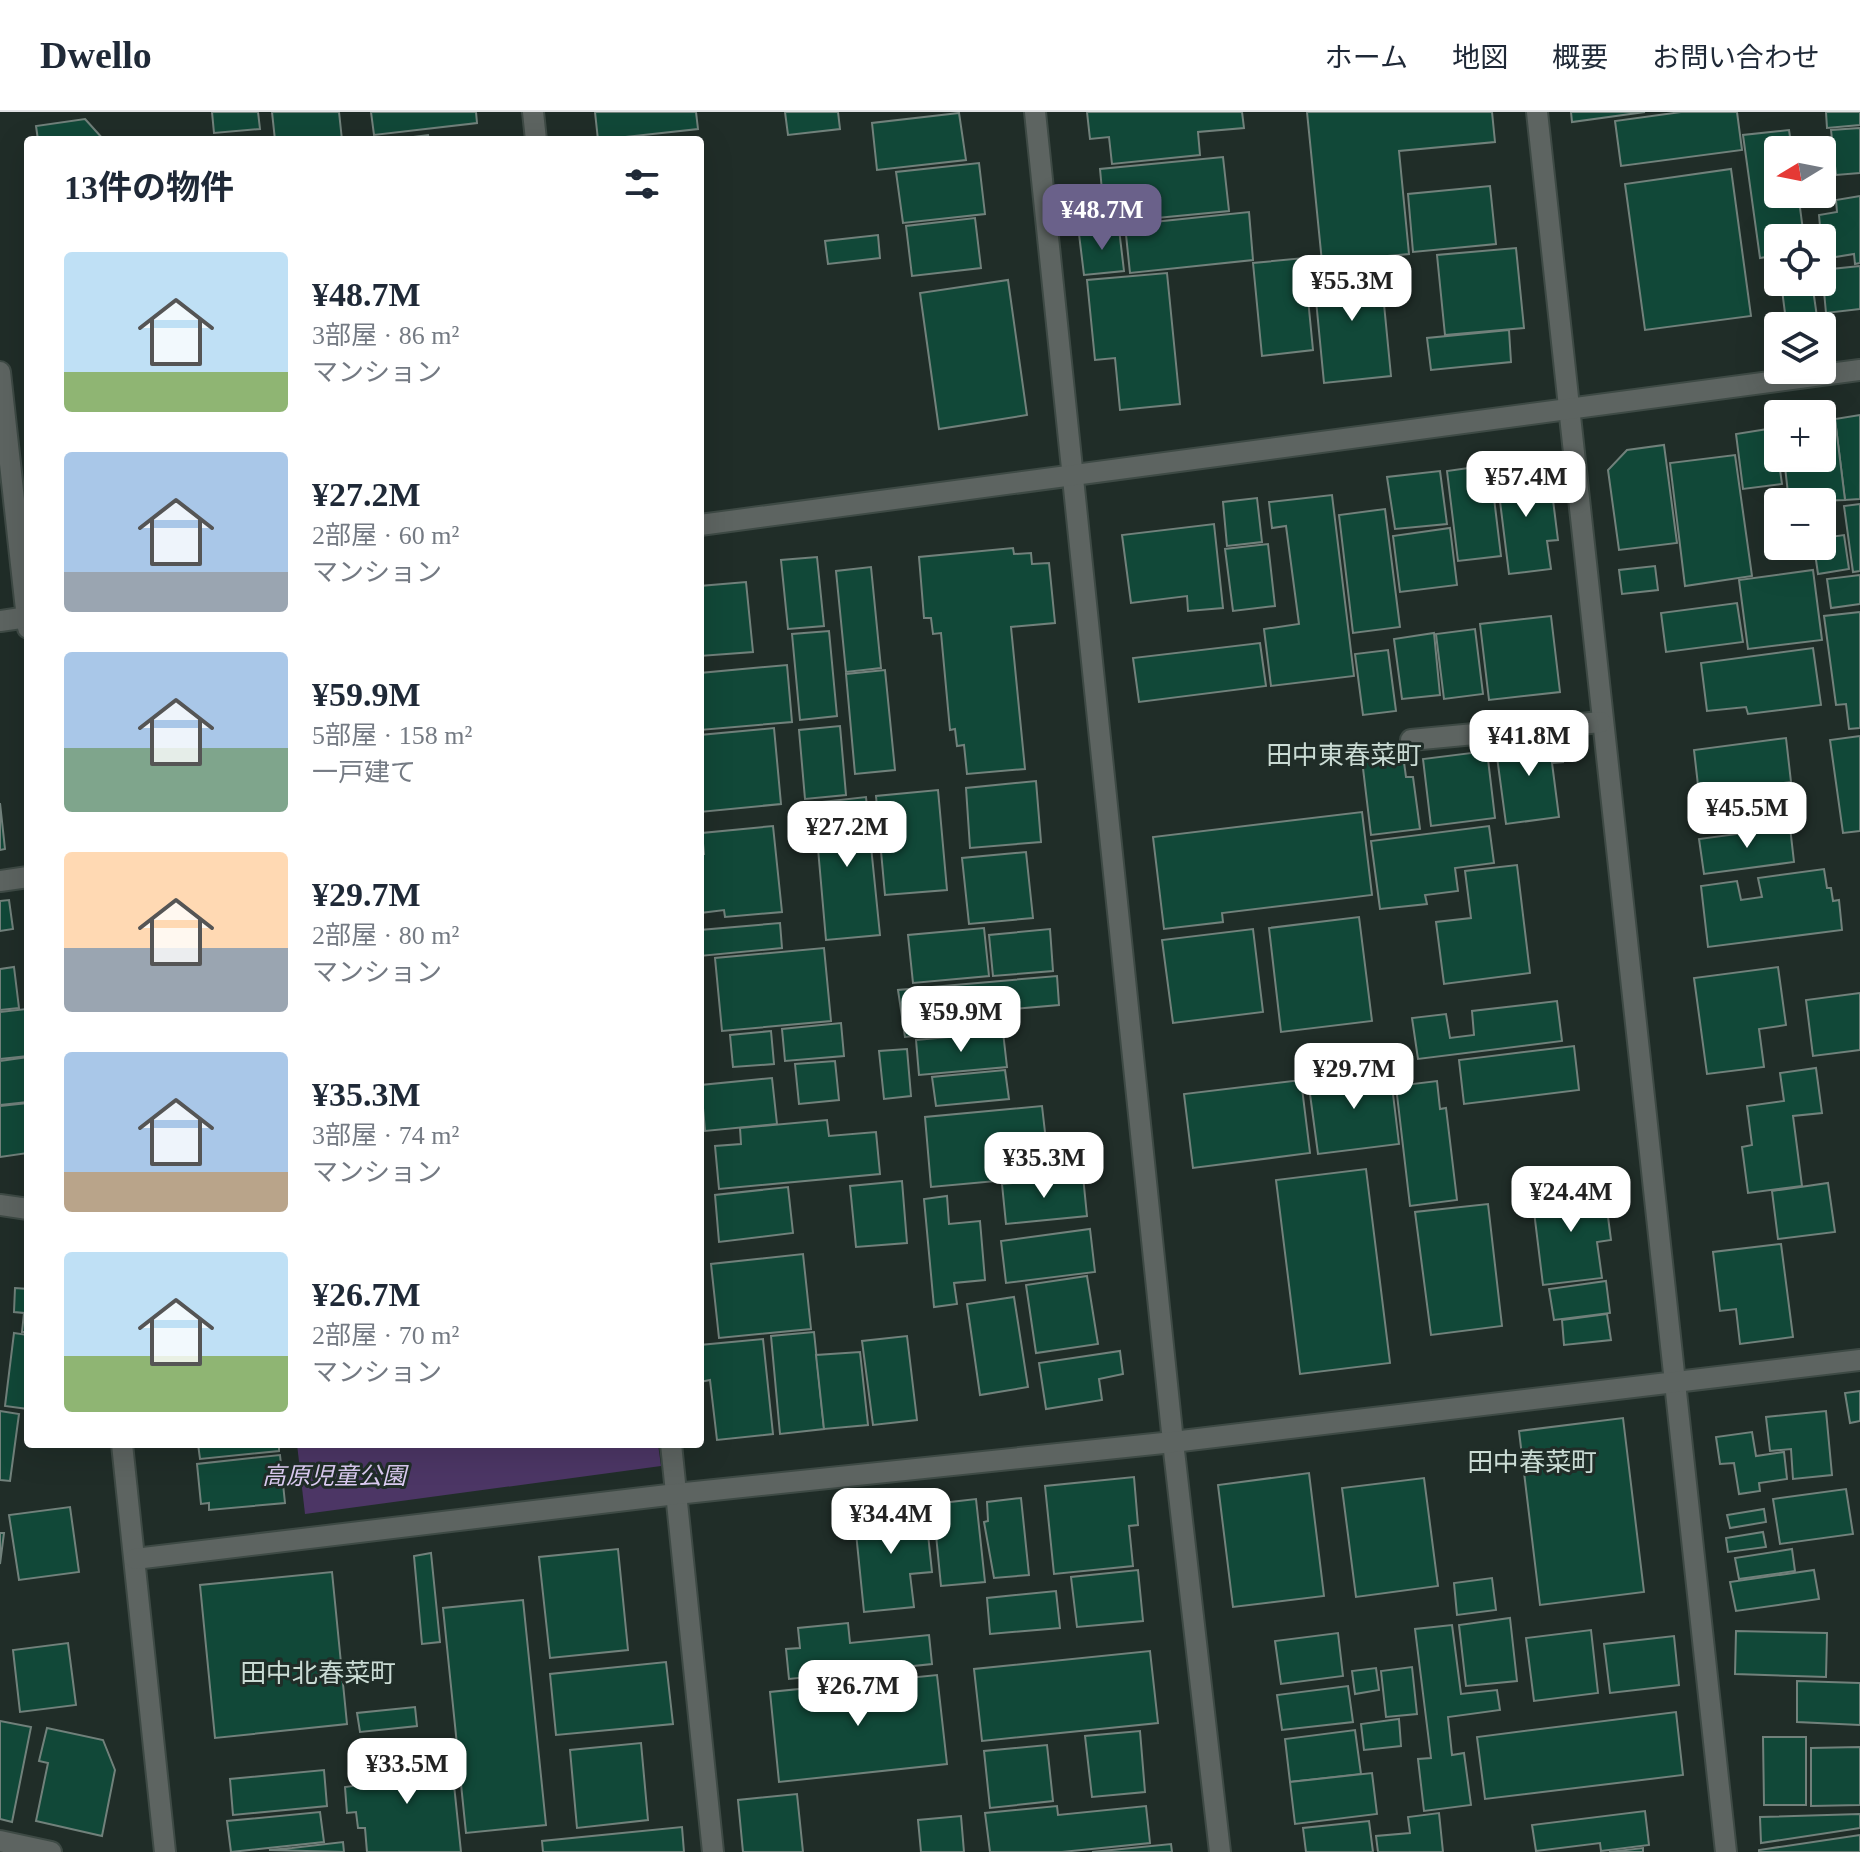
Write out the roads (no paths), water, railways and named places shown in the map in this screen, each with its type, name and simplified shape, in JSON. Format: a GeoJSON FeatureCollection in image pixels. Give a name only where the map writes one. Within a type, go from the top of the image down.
{"type":"FeatureCollection","features":[{"type":"Feature","properties":{"kind":"street"},"geometry":{"type":"LineString","coordinates":[[533,112],[536,136]]}},
{"type":"Feature","properties":{"kind":"street"},"geometry":{"type":"LineString","coordinates":[[1035,112],[1173,1442],[1220,1852]]}},
{"type":"Feature","properties":{"kind":"street"},"geometry":{"type":"LineString","coordinates":[[1537,112],[1726,1852]]}},
{"type":"Feature","properties":{"kind":"street"},"geometry":{"type":"LineString","coordinates":[[704,524],[1860,370]]}},
{"type":"Feature","properties":{"kind":"street"},"geometry":{"type":"LineString","coordinates":[[0,372],[24,585]]}},
{"type":"Feature","properties":{"kind":"street"},"geometry":{"type":"LineString","coordinates":[[0,621],[24,621]]}},
{"type":"Feature","properties":{"kind":"street"},"geometry":{"type":"LineString","coordinates":[[1411,740],[1601,722]]}},
{"type":"Feature","properties":{"kind":"street"},"geometry":{"type":"LineString","coordinates":[[0,881],[24,878]]}},
{"type":"Feature","properties":{"kind":"street"},"geometry":{"type":"LineString","coordinates":[[0,1205],[24,1208]]}},
{"type":"Feature","properties":{"kind":"street"},"geometry":{"type":"LineString","coordinates":[[135,1559],[676,1494],[1173,1442],[1860,1360]]}},
{"type":"Feature","properties":{"kind":"street"},"geometry":{"type":"LineString","coordinates":[[122,1448],[165,1852]]}},
{"type":"Feature","properties":{"kind":"street"},"geometry":{"type":"LineString","coordinates":[[671,1448],[713,1852]]}},
{"type":"Feature","properties":{"kind":"street"},"geometry":{"type":"LineString","coordinates":[[0,1841],[51,1852]]}},
{"type":"Feature","properties":{"kind":"district","name":"田中東春菜町"},"geometry":{"type":"Point","coordinates":[1344,755]}},
{"type":"Feature","properties":{"kind":"district","name":"田中春菜町"},"geometry":{"type":"Point","coordinates":[1532,1462]}},
{"type":"Feature","properties":{"kind":"district","name":"田中北春菜町"},"geometry":{"type":"Point","coordinates":[318,1673]}},
{"type":"Feature","properties":{"kind":"park label","name":"高原児童公園"},"geometry":{"type":"Point","coordinates":[334,1476]}}]}
